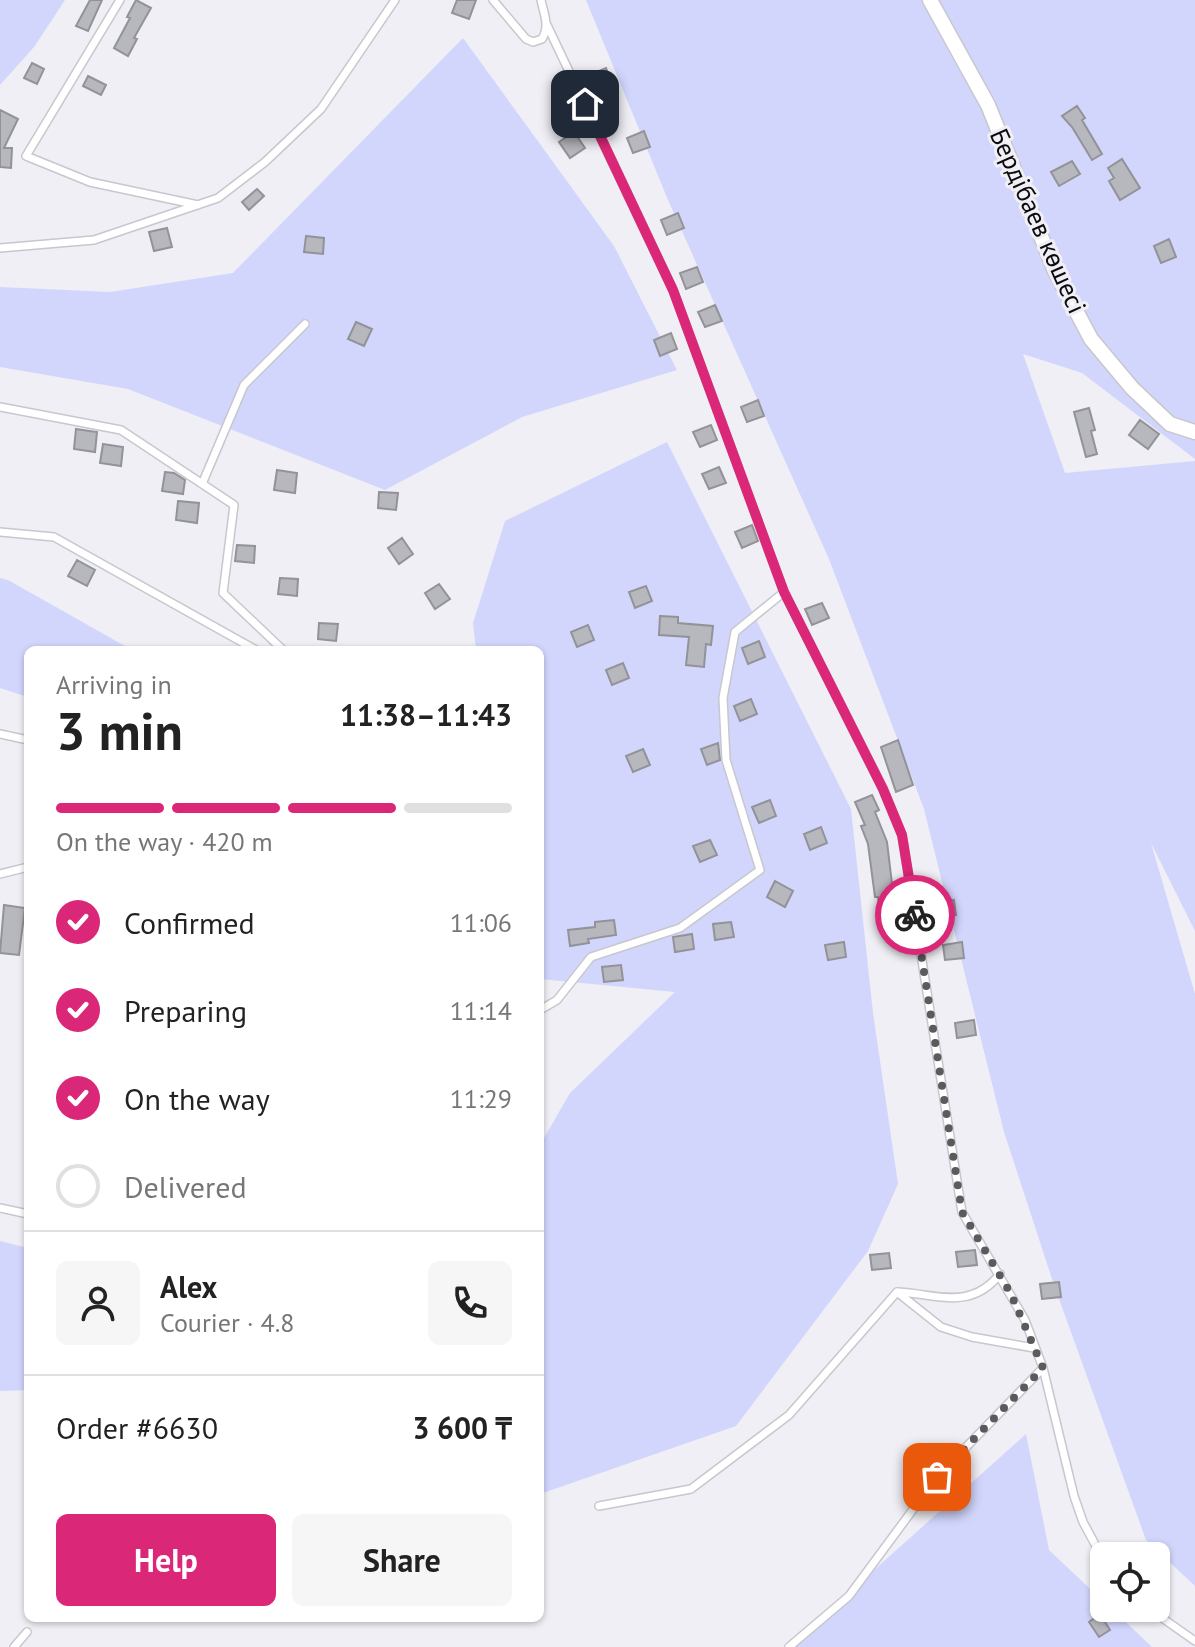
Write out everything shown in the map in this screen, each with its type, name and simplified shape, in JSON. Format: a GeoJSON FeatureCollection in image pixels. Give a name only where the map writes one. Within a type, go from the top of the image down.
{"type":"FeatureCollection","features":[{"type":"Feature","properties":{"kind":"street","name":"Бердібаев көшесі"},"geometry":{"type":"LineString","coordinates":[[930,0],[988,105],[1055,271],[1091,339],[1132,388],[1170,424]]}},
{"type":"Feature","properties":{"kind":"street"},"geometry":{"type":"LineString","coordinates":[[1170,424],[1195,432]]}},
{"type":"Feature","properties":{"kind":"lane"},"geometry":{"type":"LineString","coordinates":[[120,0],[26,156],[90,182],[200,205]]}},
{"type":"Feature","properties":{"kind":"lane"},"geometry":{"type":"LineString","coordinates":[[0,248],[94,240],[218,198],[265,162],[321,109],[395,0]]}},
{"type":"Feature","properties":{"kind":"lane"},"geometry":{"type":"LineString","coordinates":[[493,0],[526,39],[533,42],[542,39],[547,25]]}},
{"type":"Feature","properties":{"kind":"lane"},"geometry":{"type":"LineString","coordinates":[[541,0],[547,25],[673,290],[784,592],[883,789],[902,835],[962,1212],[1025,1320],[1043,1368],[1074,1496],[1094,1542]]}},
{"type":"Feature","properties":{"kind":"lane"},"geometry":{"type":"LineString","coordinates":[[202,484],[244,385],[305,324]]}},
{"type":"Feature","properties":{"kind":"lane"},"geometry":{"type":"LineString","coordinates":[[0,407],[121,430],[234,505],[223,593],[279,646]]}},
{"type":"Feature","properties":{"kind":"lane"},"geometry":{"type":"LineString","coordinates":[[1170,424],[1195,441]]}},
{"type":"Feature","properties":{"kind":"lane"},"geometry":{"type":"LineString","coordinates":[[0,532],[54,537],[249,646]]}},
{"type":"Feature","properties":{"kind":"lane"},"geometry":{"type":"LineString","coordinates":[[544,1008],[557,1000],[591,957],[680,928],[760,870],[726,760],[723,698],[735,632],[784,592]]}},
{"type":"Feature","properties":{"kind":"lane"},"geometry":{"type":"LineString","coordinates":[[0,734],[24,739]]}},
{"type":"Feature","properties":{"kind":"lane"},"geometry":{"type":"LineString","coordinates":[[0,874],[24,868]]}},
{"type":"Feature","properties":{"kind":"lane"},"geometry":{"type":"LineString","coordinates":[[0,1208],[24,1213]]}},
{"type":"Feature","properties":{"kind":"lane"},"geometry":{"type":"LineString","coordinates":[[897,1292],[950,1298],[979,1295],[1000,1274]]}},
{"type":"Feature","properties":{"kind":"lane"},"geometry":{"type":"LineString","coordinates":[[897,1292],[941,1327],[972,1337],[1034,1348]]}},
{"type":"Feature","properties":{"kind":"lane"},"geometry":{"type":"LineString","coordinates":[[599,1506],[691,1489],[789,1415],[897,1292]]}},
{"type":"Feature","properties":{"kind":"lane"},"geometry":{"type":"LineString","coordinates":[[789,1647],[849,1596],[937,1477],[1043,1368]]}},
{"type":"Feature","properties":{"kind":"lane"},"geometry":{"type":"LineString","coordinates":[[1168,1622],[1195,1641]]}},
{"type":"Feature","properties":{"kind":"lane"},"geometry":{"type":"LineString","coordinates":[[14,1647],[27,1632]]}},
{"type":"Feature","properties":{"kind":"shaded area"},"geometry":{"type":"Polygon","coordinates":[[[0,0],[65,0],[34,47],[0,85],[0,0]]]}},
{"type":"Feature","properties":{"kind":"shaded area"},"geometry":{"type":"Polygon","coordinates":[[[586,0],[1195,0],[1195,459],[1082,373],[1023,354],[1065,473],[1195,461],[1195,931],[1151,843],[1195,994],[1195,1586],[1170,1563],[1170,1542],[1146,1540],[1054,1285],[1004,1132],[924,809],[829,559],[668,200],[586,0]]]}},
{"type":"Feature","properties":{"kind":"shaded area"},"geometry":{"type":"Polygon","coordinates":[[[463,38],[614,246],[677,370],[522,417],[385,490],[128,389],[0,367],[0,287],[110,292],[233,273],[463,38]]]}},
{"type":"Feature","properties":{"kind":"shaded area"},"geometry":{"type":"Polygon","coordinates":[[[667,442],[851,809],[873,1013],[898,1184],[868,1251],[736,1426],[544,1493],[544,1138],[570,1093],[675,992],[544,979],[544,646],[476,646],[473,623],[505,521],[667,442]]]}},
{"type":"Feature","properties":{"kind":"shaded area"},"geometry":{"type":"Polygon","coordinates":[[[0,578],[125,646],[24,646],[24,696],[0,688],[0,578]]]}},
{"type":"Feature","properties":{"kind":"shaded area"},"geometry":{"type":"Polygon","coordinates":[[[0,1241],[24,1247],[24,1390],[0,1391],[0,1241]]]}},
{"type":"Feature","properties":{"kind":"shaded area"},"geometry":{"type":"Polygon","coordinates":[[[1026,1434],[1049,1550],[1090,1589],[1090,1622],[1126,1622],[1152,1647],[788,1647],[1026,1434]]]}},
{"type":"Feature","properties":{"kind":"building"},"geometry":{"type":"Polygon","coordinates":[[[90,0],[102,0],[88,31],[76,26],[90,0]]]}},
{"type":"Feature","properties":{"kind":"building"},"geometry":{"type":"Polygon","coordinates":[[[136,0],[151,8],[128,56],[114,48],[136,0]]]}},
{"type":"Feature","properties":{"kind":"building"},"geometry":{"type":"Polygon","coordinates":[[[457,0],[476,0],[469,19],[452,13],[457,0]]]}},
{"type":"Feature","properties":{"kind":"building"},"geometry":{"type":"Polygon","coordinates":[[[32,63],[44,69],[37,84],[24,78],[32,63]]]}},
{"type":"Feature","properties":{"kind":"building"},"geometry":{"type":"Polygon","coordinates":[[[606,68],[612,84],[595,91],[589,75],[606,68]]]}},
{"type":"Feature","properties":{"kind":"building"},"geometry":{"type":"Polygon","coordinates":[[[88,76],[106,85],[101,95],[83,86],[88,76]]]}},
{"type":"Feature","properties":{"kind":"building"},"geometry":{"type":"Polygon","coordinates":[[[1077,106],[1102,154],[1092,160],[1062,116],[1077,106]]]}},
{"type":"Feature","properties":{"kind":"building"},"geometry":{"type":"Polygon","coordinates":[[[0,110],[18,119],[4,148],[12,148],[11,168],[0,167],[0,110]]]}},
{"type":"Feature","properties":{"kind":"building"},"geometry":{"type":"Polygon","coordinates":[[[644,131],[650,147],[633,153],[627,138],[644,131]]]}},
{"type":"Feature","properties":{"kind":"building"},"geometry":{"type":"Polygon","coordinates":[[[574,132],[585,148],[570,158],[559,142],[574,132]]]}},
{"type":"Feature","properties":{"kind":"building"},"geometry":{"type":"Polygon","coordinates":[[[1122,159],[1140,188],[1120,200],[1109,181],[1114,178],[1108,168],[1122,159]]]}},
{"type":"Feature","properties":{"kind":"building"},"geometry":{"type":"Polygon","coordinates":[[[1072,161],[1080,174],[1059,186],[1051,172],[1072,161]]]}},
{"type":"Feature","properties":{"kind":"building"},"geometry":{"type":"Polygon","coordinates":[[[257,189],[264,196],[249,210],[242,202],[257,189]]]}},
{"type":"Feature","properties":{"kind":"building"},"geometry":{"type":"Polygon","coordinates":[[[678,213],[684,228],[667,235],[661,220],[678,213]]]}},
{"type":"Feature","properties":{"kind":"building"},"geometry":{"type":"Polygon","coordinates":[[[167,228],[172,247],[154,251],[149,232],[167,228]]]}},
{"type":"Feature","properties":{"kind":"building"},"geometry":{"type":"Polygon","coordinates":[[[306,236],[324,238],[323,254],[304,252],[306,236]]]}},
{"type":"Feature","properties":{"kind":"building"},"geometry":{"type":"Polygon","coordinates":[[[1169,239],[1176,257],[1161,263],[1154,246],[1169,239]]]}},
{"type":"Feature","properties":{"kind":"building"},"geometry":{"type":"Polygon","coordinates":[[[697,267],[703,282],[686,289],[680,273],[697,267]]]}},
{"type":"Feature","properties":{"kind":"building"},"geometry":{"type":"Polygon","coordinates":[[[715,305],[722,321],[705,327],[698,312],[715,305]]]}},
{"type":"Feature","properties":{"kind":"building"},"geometry":{"type":"Polygon","coordinates":[[[356,322],[372,329],[364,346],[348,339],[356,322]]]}},
{"type":"Feature","properties":{"kind":"building"},"geometry":{"type":"Polygon","coordinates":[[[671,333],[677,349],[660,356],[654,340],[671,333]]]}},
{"type":"Feature","properties":{"kind":"building"},"geometry":{"type":"Polygon","coordinates":[[[758,400],[764,416],[747,422],[741,407],[758,400]]]}},
{"type":"Feature","properties":{"kind":"building"},"geometry":{"type":"Polygon","coordinates":[[[1089,408],[1097,454],[1086,457],[1074,412],[1089,408]]]}},
{"type":"Feature","properties":{"kind":"building"},"geometry":{"type":"Polygon","coordinates":[[[1140,420],[1159,434],[1148,449],[1129,435],[1140,420]]]}},
{"type":"Feature","properties":{"kind":"building"},"geometry":{"type":"Polygon","coordinates":[[[711,425],[717,440],[700,447],[693,432],[711,425]]]}},
{"type":"Feature","properties":{"kind":"building"},"geometry":{"type":"Polygon","coordinates":[[[76,429],[97,432],[95,452],[74,449],[76,429]]]}},
{"type":"Feature","properties":{"kind":"building"},"geometry":{"type":"Polygon","coordinates":[[[103,444],[123,447],[121,466],[100,463],[103,444]]]}},
{"type":"Feature","properties":{"kind":"building"},"geometry":{"type":"Polygon","coordinates":[[[719,467],[726,483],[709,489],[702,474],[719,467]]]}},
{"type":"Feature","properties":{"kind":"building"},"geometry":{"type":"Polygon","coordinates":[[[277,470],[297,473],[295,493],[274,490],[277,470]]]}},
{"type":"Feature","properties":{"kind":"building"},"geometry":{"type":"Polygon","coordinates":[[[165,472],[174,473],[185,480],[183,494],[162,491],[165,472]]]}},
{"type":"Feature","properties":{"kind":"building"},"geometry":{"type":"Polygon","coordinates":[[[379,492],[398,493],[396,510],[378,508],[379,492]]]}},
{"type":"Feature","properties":{"kind":"building"},"geometry":{"type":"Polygon","coordinates":[[[178,501],[199,503],[197,523],[176,520],[178,501]]]}},
{"type":"Feature","properties":{"kind":"building"},"geometry":{"type":"Polygon","coordinates":[[[752,525],[758,541],[742,548],[735,532],[752,525]]]}},
{"type":"Feature","properties":{"kind":"building"},"geometry":{"type":"Polygon","coordinates":[[[402,538],[413,554],[399,564],[388,548],[402,538]]]}},
{"type":"Feature","properties":{"kind":"building"},"geometry":{"type":"Polygon","coordinates":[[[237,545],[255,546],[254,563],[235,561],[237,545]]]}},
{"type":"Feature","properties":{"kind":"building"},"geometry":{"type":"Polygon","coordinates":[[[77,560],[95,570],[87,586],[68,576],[77,560]]]}},
{"type":"Feature","properties":{"kind":"building"},"geometry":{"type":"Polygon","coordinates":[[[280,578],[298,579],[297,596],[278,594],[280,578]]]}},
{"type":"Feature","properties":{"kind":"building"},"geometry":{"type":"Polygon","coordinates":[[[439,584],[450,599],[435,609],[425,593],[439,584]]]}},
{"type":"Feature","properties":{"kind":"building"},"geometry":{"type":"Polygon","coordinates":[[[646,586],[652,601],[635,608],[629,592],[646,586]]]}},
{"type":"Feature","properties":{"kind":"building"},"geometry":{"type":"Polygon","coordinates":[[[822,603],[829,618],[812,625],[805,609],[822,603]]]}},
{"type":"Feature","properties":{"kind":"building"},"geometry":{"type":"Polygon","coordinates":[[[660,616],[678,617],[678,623],[713,626],[711,645],[706,644],[704,667],[686,665],[689,637],[659,635],[660,616]]]}},
{"type":"Feature","properties":{"kind":"building"},"geometry":{"type":"Polygon","coordinates":[[[319,623],[338,624],[336,641],[318,639],[319,623]]]}},
{"type":"Feature","properties":{"kind":"building"},"geometry":{"type":"Polygon","coordinates":[[[588,625],[594,640],[577,647],[571,632],[588,625]]]}},
{"type":"Feature","properties":{"kind":"building"},"geometry":{"type":"Polygon","coordinates":[[[759,641],[765,657],[748,664],[742,648],[759,641]]]}},
{"type":"Feature","properties":{"kind":"building"},"geometry":{"type":"Polygon","coordinates":[[[623,663],[629,678],[612,685],[606,670],[623,663]]]}},
{"type":"Feature","properties":{"kind":"building"},"geometry":{"type":"Polygon","coordinates":[[[751,699],[757,714],[740,721],[734,706],[751,699]]]}},
{"type":"Feature","properties":{"kind":"building"},"geometry":{"type":"Polygon","coordinates":[[[898,740],[913,785],[896,792],[881,747],[898,740]]]}},
{"type":"Feature","properties":{"kind":"building"},"geometry":{"type":"Polygon","coordinates":[[[718,743],[720,760],[707,765],[701,749],[718,743]]]}},
{"type":"Feature","properties":{"kind":"building"},"geometry":{"type":"Polygon","coordinates":[[[643,749],[650,765],[633,772],[626,756],[643,749]]]}},
{"type":"Feature","properties":{"kind":"building"},"geometry":{"type":"Polygon","coordinates":[[[872,795],[887,842],[895,909],[899,908],[901,923],[883,926],[878,897],[875,897],[868,844],[861,826],[865,825],[855,802],[872,795]]]}},
{"type":"Feature","properties":{"kind":"building"},"geometry":{"type":"Polygon","coordinates":[[[770,800],[776,816],[759,823],[752,807],[770,800]]]}},
{"type":"Feature","properties":{"kind":"building"},"geometry":{"type":"Polygon","coordinates":[[[821,827],[827,843],[810,850],[804,834],[821,827]]]}},
{"type":"Feature","properties":{"kind":"building"},"geometry":{"type":"Polygon","coordinates":[[[710,840],[717,855],[700,862],[693,846],[710,840]]]}},
{"type":"Feature","properties":{"kind":"building"},"geometry":{"type":"Polygon","coordinates":[[[775,881],[793,891],[785,907],[767,897],[775,881]]]}},
{"type":"Feature","properties":{"kind":"building"},"geometry":{"type":"Polygon","coordinates":[[[954,900],[956,915],[938,918],[935,903],[954,900]]]}},
{"type":"Feature","properties":{"kind":"building"},"geometry":{"type":"Polygon","coordinates":[[[4,905],[24,908],[19,955],[0,953],[4,905]]]}},
{"type":"Feature","properties":{"kind":"building"},"geometry":{"type":"Polygon","coordinates":[[[614,920],[616,935],[588,939],[589,943],[570,946],[568,930],[595,927],[595,922],[614,920]]]}},
{"type":"Feature","properties":{"kind":"building"},"geometry":{"type":"Polygon","coordinates":[[[731,922],[734,937],[715,940],[713,924],[731,922]]]}},
{"type":"Feature","properties":{"kind":"building"},"geometry":{"type":"Polygon","coordinates":[[[692,934],[694,949],[675,952],[673,937],[692,934]]]}},
{"type":"Feature","properties":{"kind":"building"},"geometry":{"type":"Polygon","coordinates":[[[844,942],[846,957],[828,960],[825,945],[844,942]]]}},
{"type":"Feature","properties":{"kind":"building"},"geometry":{"type":"Polygon","coordinates":[[[962,942],[964,958],[945,960],[943,945],[962,942]]]}},
{"type":"Feature","properties":{"kind":"building"},"geometry":{"type":"Polygon","coordinates":[[[621,965],[623,980],[604,982],[602,967],[621,965]]]}},
{"type":"Feature","properties":{"kind":"building"},"geometry":{"type":"Polygon","coordinates":[[[974,1020],[976,1035],[957,1038],[955,1023],[974,1020]]]}},
{"type":"Feature","properties":{"kind":"building"},"geometry":{"type":"Polygon","coordinates":[[[975,1250],[977,1265],[958,1267],[956,1252],[975,1250]]]}},
{"type":"Feature","properties":{"kind":"building"},"geometry":{"type":"Polygon","coordinates":[[[889,1253],[891,1268],[872,1270],[870,1255],[889,1253]]]}},
{"type":"Feature","properties":{"kind":"building"},"geometry":{"type":"Polygon","coordinates":[[[1059,1282],[1061,1297],[1042,1299],[1040,1284],[1059,1282]]]}},
{"type":"Feature","properties":{"kind":"building"},"geometry":{"type":"Polygon","coordinates":[[[1089,1622],[1105,1622],[1110,1630],[1099,1637],[1089,1622]]]}},
{"type":"Feature","properties":{"kind":"way so far"},"geometry":{"type":"LineString","coordinates":[[915,915],[962,1212],[1025,1320],[1043,1368],[937,1477]]}},
{"type":"Feature","properties":{"kind":"route"},"geometry":{"type":"LineString","coordinates":[[585,104],[673,290],[784,592],[883,789],[902,835],[915,915]]}}]}
